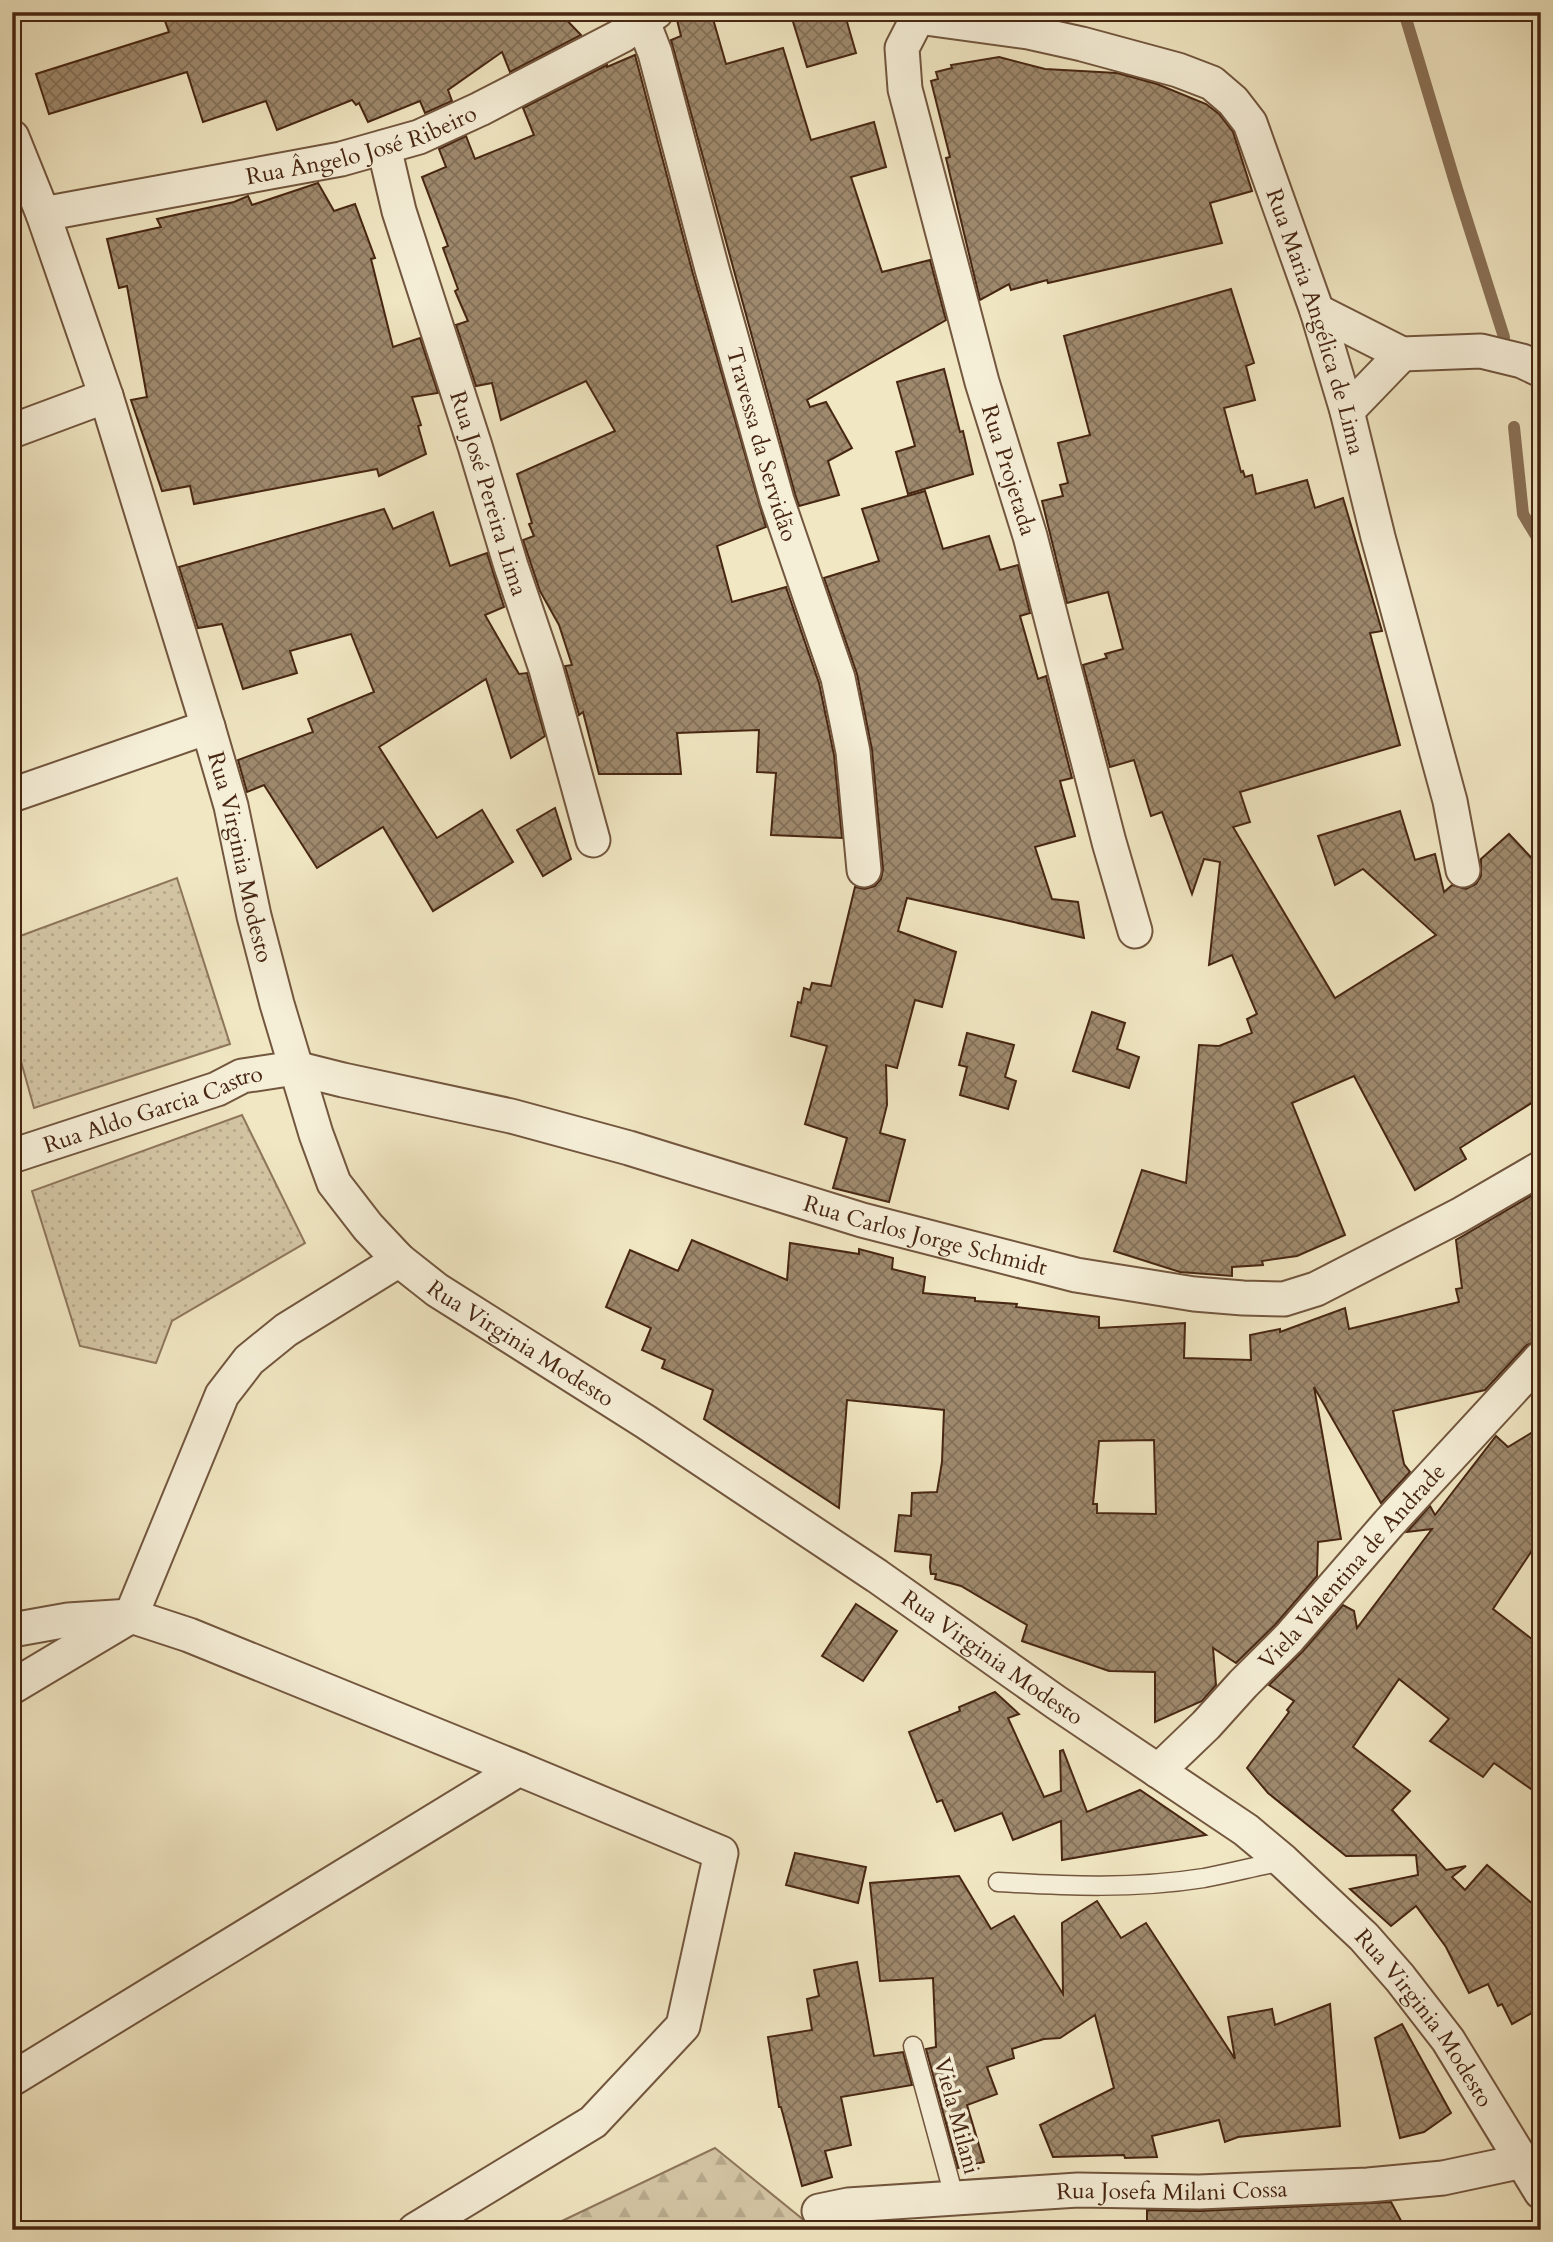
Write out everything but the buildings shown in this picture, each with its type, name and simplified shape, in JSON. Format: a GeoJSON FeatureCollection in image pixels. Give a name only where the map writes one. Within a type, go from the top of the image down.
{"type":"FeatureCollection","features":[{"type":"Feature","properties":{"kind":"street","name":"Rua Maria Angélica de Lima"},"geometry":{"type":"LineString","coordinates":[[915,15],[1028,32],[1178,70],[1212,83],[1233,101],[1250,123],[1317,311],[1347,411],[1450,801],[1463,870]]}},
{"type":"Feature","properties":{"kind":"street","name":"Rua Projetada"},"geometry":{"type":"LineString","coordinates":[[915,15],[902,48],[908,103],[982,382],[1030,536],[1109,842],[1135,931]]}},
{"type":"Feature","properties":{"kind":"street","name":"Rua Ângelo José Ribeiro"},"geometry":{"type":"LineString","coordinates":[[43,214],[341,159],[419,137],[480,109],[623,35],[650,17]]}},
{"type":"Feature","properties":{"kind":"street","name":"Travessa da Servidão"},"geometry":{"type":"LineString","coordinates":[[650,17],[655,53],[777,500],[838,678],[853,752],[864,870]]}},
{"type":"Feature","properties":{"kind":"street","name":"Rua Virginia Modesto"},"geometry":{"type":"LineString","coordinates":[[12,137],[43,214],[106,396],[208,727],[231,806],[254,916],[295,1068],[334,1183],[368,1227],[399,1260],[437,1290],[646,1422],[1246,1830],[1364,1937],[1400,1978],[1448,2040],[1541,2192]]}},
{"type":"Feature","properties":{"kind":"street","name":"Rua José Pereira Lima"},"geometry":{"type":"LineString","coordinates":[[384,147],[399,211],[546,669],[593,841]]}},
{"type":"Feature","properties":{"kind":"street"},"geometry":{"type":"LineString","coordinates":[[1317,311],[1402,354],[1480,351],[1522,361],[1541,370]]}},
{"type":"Feature","properties":{"kind":"street"},"geometry":{"type":"LineString","coordinates":[[1347,411],[1402,354]]}},
{"type":"Feature","properties":{"kind":"street"},"geometry":{"type":"LineString","coordinates":[[12,430],[106,396]]}},
{"type":"Feature","properties":{"kind":"street"},"geometry":{"type":"LineString","coordinates":[[12,795],[208,727]]}},
{"type":"Feature","properties":{"kind":"street","name":"Rua Aldo Garcia Castro"},"geometry":{"type":"LineString","coordinates":[[12,1156],[217,1089],[242,1076],[295,1068]]}},
{"type":"Feature","properties":{"kind":"street","name":"Rua Carlos Jorge Schmidt"},"geometry":{"type":"LineString","coordinates":[[295,1068],[511,1116],[629,1148],[862,1220],[1076,1275],[1194,1294],[1243,1298],[1284,1299],[1316,1289],[1460,1215],[1541,1168]]}},
{"type":"Feature","properties":{"kind":"street"},"geometry":{"type":"LineString","coordinates":[[12,1687],[131,1616],[222,1395],[249,1360],[286,1330],[399,1260]]}},
{"type":"Feature","properties":{"kind":"street","name":"Viela Valentina de Andrade"},"geometry":{"type":"LineString","coordinates":[[1158,1771],[1289,1638],[1389,1523],[1541,1358]]}},
{"type":"Feature","properties":{"kind":"street"},"geometry":{"type":"LineString","coordinates":[[12,1630],[68,1620],[131,1616],[189,1635],[721,1853],[682,2026],[593,2123],[415,2230]]}},
{"type":"Feature","properties":{"kind":"street"},"geometry":{"type":"LineString","coordinates":[[12,2079],[519,1769]]}},
{"type":"Feature","properties":{"kind":"street","name":"Rua Josefa Milani Cossa"},"geometry":{"type":"LineString","coordinates":[[819,2211],[848,2206],[1077,2190],[1199,2192],[1368,2185],[1443,2178],[1523,2161]]}},
{"type":"Feature","properties":{"kind":"lane"},"geometry":{"type":"LineString","coordinates":[[998,1882],[1075,1886],[1144,1884],[1203,1878],[1283,1861]]}},
{"type":"Feature","properties":{"kind":"lane","name":"Viela Milani"},"geometry":{"type":"LineString","coordinates":[[913,2046],[955,2200]]}},
{"type":"Feature","properties":{"kind":"green space"},"geometry":{"type":"Polygon","coordinates":[[[177,878],[230,1044],[34,1108],[12,1029],[12,939],[177,878]]]}},
{"type":"Feature","properties":{"kind":"green space"},"geometry":{"type":"Polygon","coordinates":[[[242,1115],[305,1243],[172,1321],[156,1363],[80,1346],[32,1191],[242,1115]]]}},
{"type":"Feature","properties":{"kind":"green space"},"geometry":{"type":"Polygon","coordinates":[[[715,2148],[816,2230],[543,2230],[715,2148]]]}},
{"type":"Feature","properties":{"kind":"waterway"},"geometry":{"type":"LineString","coordinates":[[1404,12],[1504,337]]}},
{"type":"Feature","properties":{"kind":"waterway"},"geometry":{"type":"LineString","coordinates":[[1514,427],[1523,514],[1541,544]]}}]}
